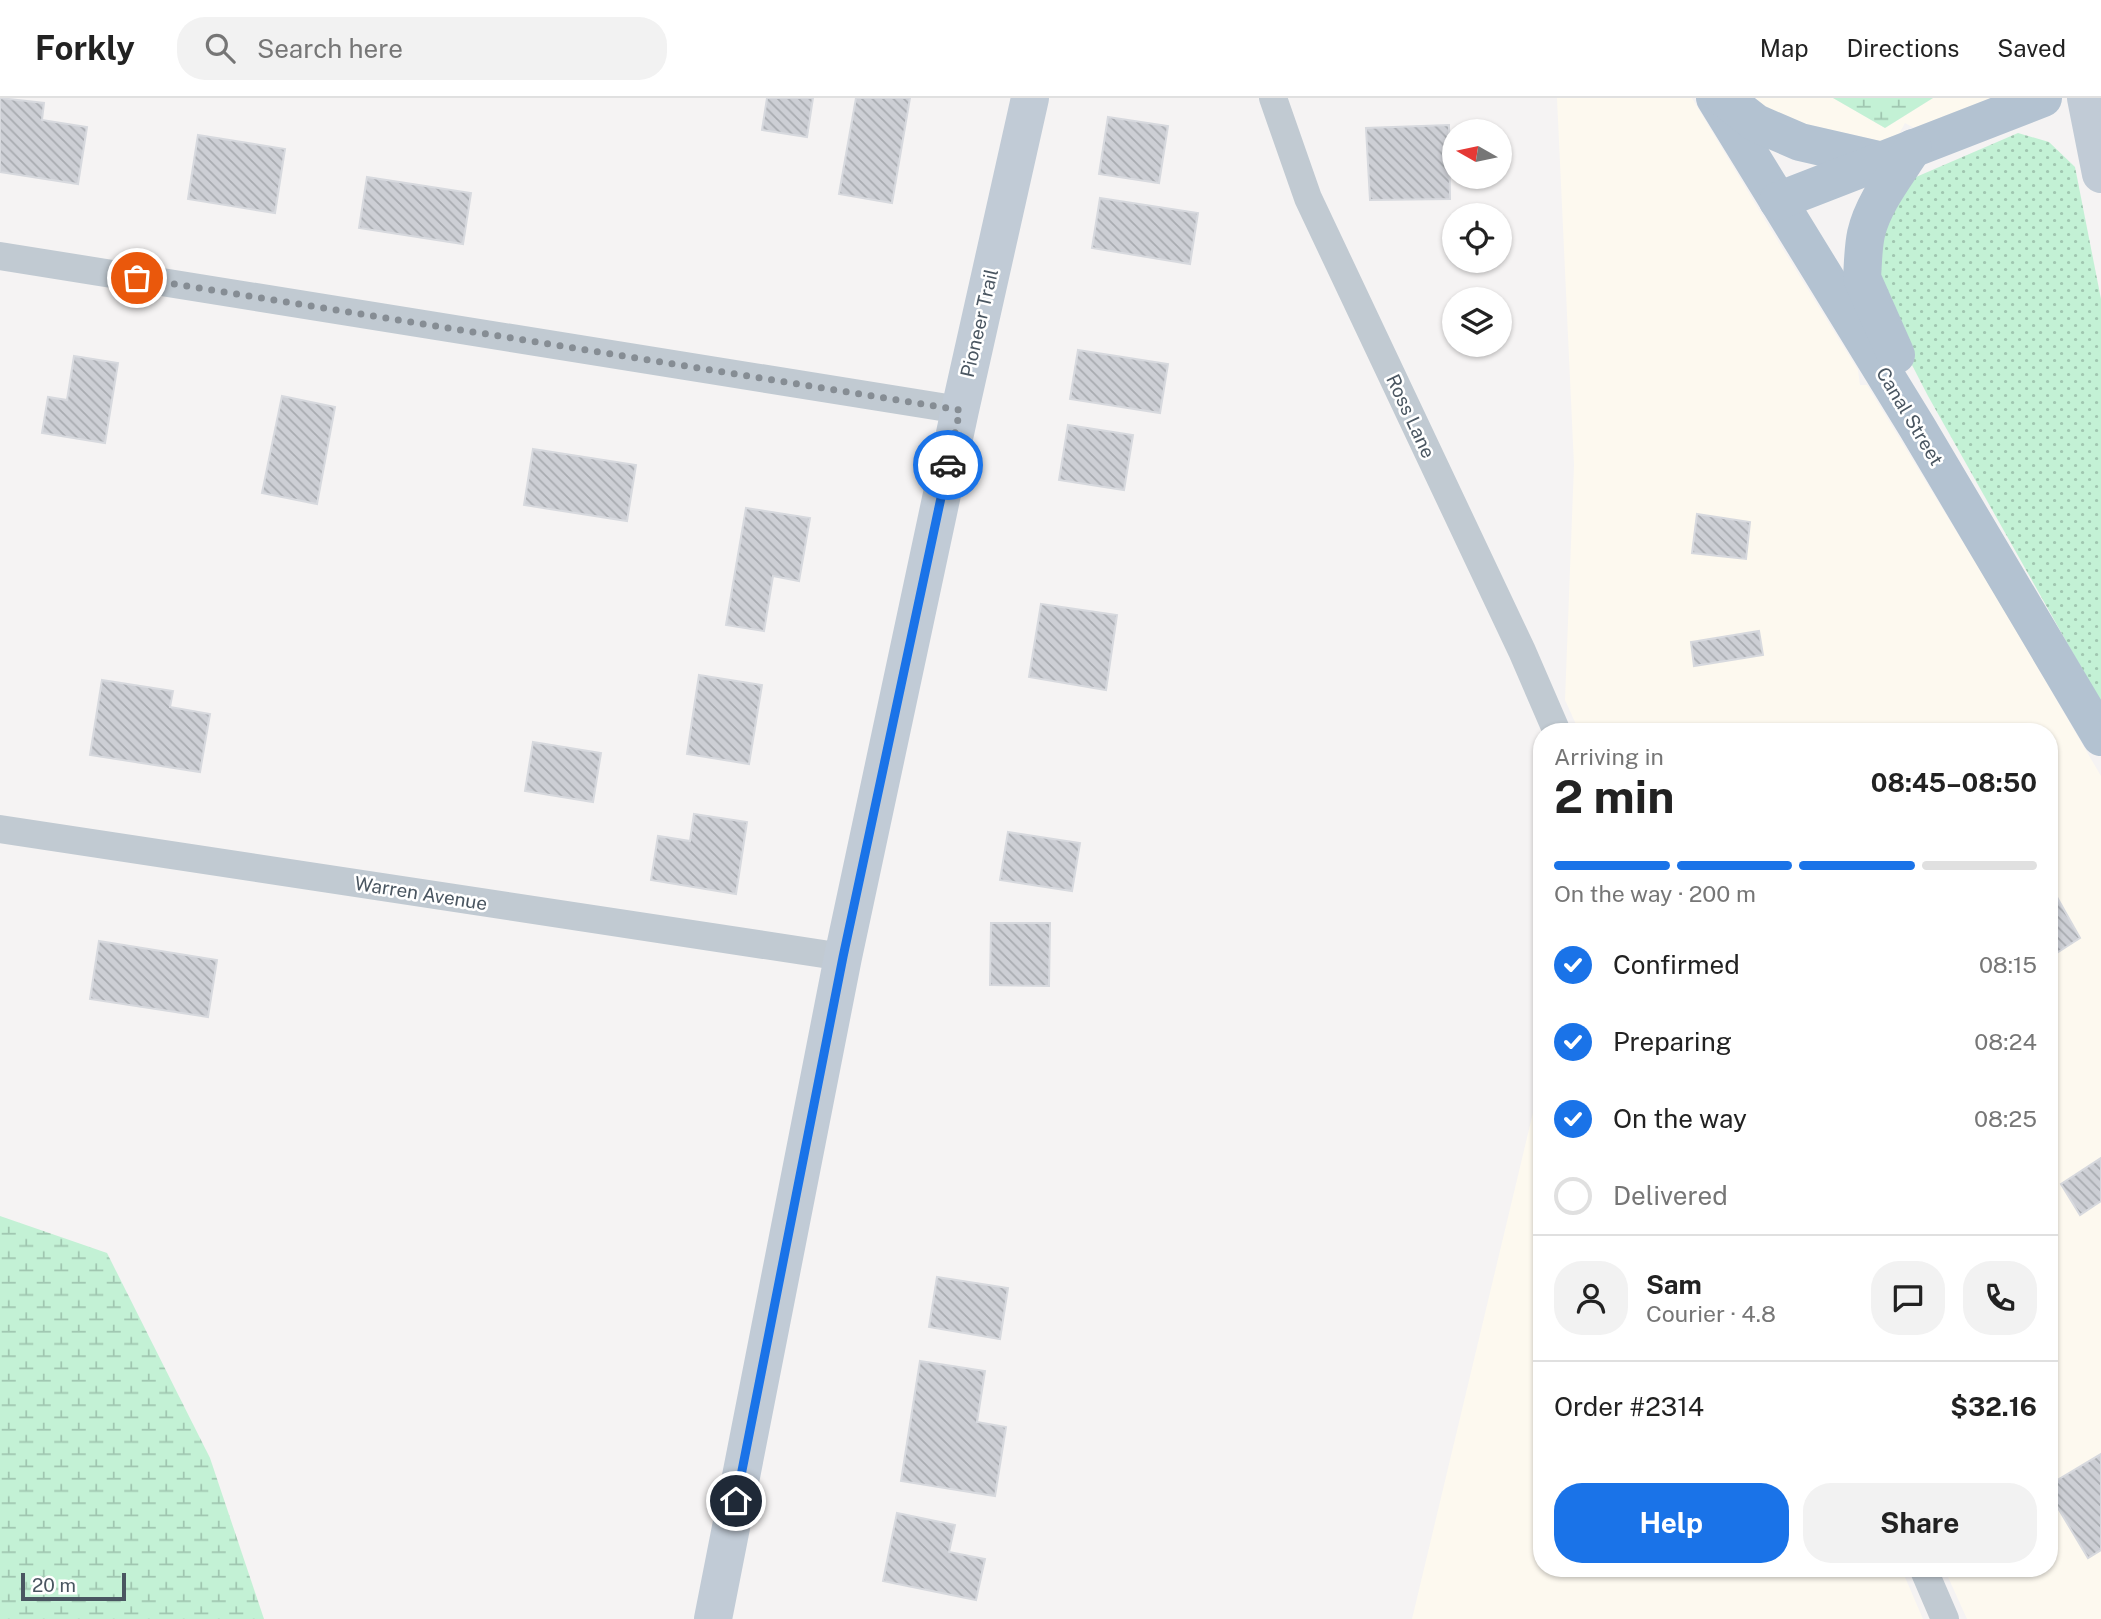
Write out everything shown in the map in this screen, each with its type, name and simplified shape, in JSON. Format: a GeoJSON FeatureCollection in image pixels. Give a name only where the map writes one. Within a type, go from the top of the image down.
{"type":"FeatureCollection","features":[{"type":"Feature","properties":{"kind":"main road","name":"Canal Street"},"geometry":{"type":"LineString","coordinates":[[1716,98],[1917,426],[2101,737]]}},
{"type":"Feature","properties":{"kind":"main road"},"geometry":{"type":"LineString","coordinates":[[1724,98],[1756,123],[1800,142],[1898,154]]}},
{"type":"Feature","properties":{"kind":"main road"},"geometry":{"type":"LineString","coordinates":[[1777,201],[2043,98]]}},
{"type":"Feature","properties":{"kind":"main road"},"geometry":{"type":"LineString","coordinates":[[1898,154],[1866,233],[1862,278],[1912,392],[1917,426]]}},
{"type":"Feature","properties":{"kind":"street","name":"Pioneer Trail"},"geometry":{"type":"LineString","coordinates":[[713,1619],[843,957],[1030,98]]}},
{"type":"Feature","properties":{"kind":"street","name":"Ross Lane"},"geometry":{"type":"LineString","coordinates":[[1273,98],[1308,198],[1522,651],[1553,723]]}},
{"type":"Feature","properties":{"kind":"street"},"geometry":{"type":"LineString","coordinates":[[2086,98],[2101,174]]}},
{"type":"Feature","properties":{"kind":"street"},"geometry":{"type":"LineString","coordinates":[[0,256],[960,410]]}},
{"type":"Feature","properties":{"kind":"street","name":"Warren Avenue"},"geometry":{"type":"LineString","coordinates":[[0,829],[843,957]]}},
{"type":"Feature","properties":{"kind":"street"},"geometry":{"type":"LineString","coordinates":[[1927,1577],[1945,1619]]}},
{"type":"Feature","properties":{"kind":"shaded area"},"geometry":{"type":"Polygon","coordinates":[[[1557,98],[1692,98],[1858,370],[1860,385],[1867,385],[1994,593],[2101,776],[2101,1619],[1967,1619],[1948,1577],[2058,1577],[2058,723],[1575,723],[1565,700],[1574,465],[1557,98]]]}},
{"type":"Feature","properties":{"kind":"shaded area"},"geometry":{"type":"Polygon","coordinates":[[[1755,98],[1833,98],[1885,128],[1933,98],[1991,98],[1914,128],[1905,123],[1899,134],[1880,141],[1806,124],[1767,108],[1755,98]]]}},
{"type":"Feature","properties":{"kind":"shaded area"},"geometry":{"type":"Polygon","coordinates":[[[1533,1113],[1533,1577],[1905,1577],[1923,1619],[1412,1619],[1533,1113]]]}},
{"type":"Feature","properties":{"kind":"green space"},"geometry":{"type":"Polygon","coordinates":[[[1833,98],[1933,98],[1885,128],[1833,98]]]}},
{"type":"Feature","properties":{"kind":"green space"},"geometry":{"type":"Polygon","coordinates":[[[2018,133],[2049,142],[2075,167],[2101,299],[2101,703],[1928,396],[1881,305],[1871,235],[1916,177],[2018,133]]]}},
{"type":"Feature","properties":{"kind":"green space"},"geometry":{"type":"Polygon","coordinates":[[[0,1216],[107,1253],[210,1458],[264,1619],[0,1619],[0,1216]]]}},
{"type":"Feature","properties":{"kind":"building"},"geometry":{"type":"Polygon","coordinates":[[[0,98],[44,103],[42,120],[87,127],[78,184],[0,172],[0,98]]]}},
{"type":"Feature","properties":{"kind":"building"},"geometry":{"type":"Polygon","coordinates":[[[767,98],[813,98],[807,137],[762,130],[767,98]]]}},
{"type":"Feature","properties":{"kind":"building"},"geometry":{"type":"Polygon","coordinates":[[[856,98],[910,98],[892,203],[839,194],[856,98]]]}},
{"type":"Feature","properties":{"kind":"building"},"geometry":{"type":"Polygon","coordinates":[[[1108,117],[1168,126],[1159,183],[1099,174],[1108,117]]]}},
{"type":"Feature","properties":{"kind":"building"},"geometry":{"type":"Polygon","coordinates":[[[1442,125],[1442,189],[1450,189],[1450,199],[1370,200],[1366,128],[1442,125]]]}},
{"type":"Feature","properties":{"kind":"building"},"geometry":{"type":"Polygon","coordinates":[[[198,135],[285,149],[275,213],[188,199],[198,135]]]}},
{"type":"Feature","properties":{"kind":"building"},"geometry":{"type":"Polygon","coordinates":[[[367,177],[471,193],[463,244],[359,228],[367,177]]]}},
{"type":"Feature","properties":{"kind":"building"},"geometry":{"type":"Polygon","coordinates":[[[1100,198],[1198,213],[1190,264],[1092,248],[1100,198]]]}},
{"type":"Feature","properties":{"kind":"building"},"geometry":{"type":"Polygon","coordinates":[[[1078,350],[1168,364],[1160,413],[1070,399],[1078,350]]]}},
{"type":"Feature","properties":{"kind":"building"},"geometry":{"type":"Polygon","coordinates":[[[74,356],[118,363],[105,443],[42,433],[48,397],[67,400],[74,356]]]}},
{"type":"Feature","properties":{"kind":"building"},"geometry":{"type":"Polygon","coordinates":[[[282,396],[335,407],[317,504],[262,493],[282,396]]]}},
{"type":"Feature","properties":{"kind":"building"},"geometry":{"type":"Polygon","coordinates":[[[1068,425],[1133,435],[1124,490],[1059,480],[1068,425]]]}},
{"type":"Feature","properties":{"kind":"building"},"geometry":{"type":"Polygon","coordinates":[[[533,449],[636,465],[627,521],[524,505],[533,449]]]}},
{"type":"Feature","properties":{"kind":"building"},"geometry":{"type":"Polygon","coordinates":[[[746,508],[810,518],[799,581],[773,576],[764,631],[726,625],[746,508]]]}},
{"type":"Feature","properties":{"kind":"building"},"geometry":{"type":"Polygon","coordinates":[[[1697,514],[1750,522],[1746,559],[1692,553],[1697,514]]]}},
{"type":"Feature","properties":{"kind":"building"},"geometry":{"type":"Polygon","coordinates":[[[1041,604],[1117,615],[1106,690],[1029,677],[1041,604]]]}},
{"type":"Feature","properties":{"kind":"building"},"geometry":{"type":"Polygon","coordinates":[[[1759,631],[1763,655],[1694,666],[1691,642],[1759,631]]]}},
{"type":"Feature","properties":{"kind":"building"},"geometry":{"type":"Polygon","coordinates":[[[699,675],[762,685],[749,764],[687,754],[699,675]]]}},
{"type":"Feature","properties":{"kind":"building"},"geometry":{"type":"Polygon","coordinates":[[[102,680],[173,691],[170,707],[210,714],[200,772],[90,755],[102,680]]]}},
{"type":"Feature","properties":{"kind":"building"},"geometry":{"type":"Polygon","coordinates":[[[533,742],[601,753],[593,802],[525,791],[533,742]]]}},
{"type":"Feature","properties":{"kind":"building"},"geometry":{"type":"Polygon","coordinates":[[[694,814],[747,822],[736,894],[651,880],[658,836],[690,841],[694,814]]]}},
{"type":"Feature","properties":{"kind":"building"},"geometry":{"type":"Polygon","coordinates":[[[1008,832],[1080,843],[1072,891],[1000,880],[1008,832]]]}},
{"type":"Feature","properties":{"kind":"building"},"geometry":{"type":"Polygon","coordinates":[[[2058,899],[2080,938],[2058,952],[2058,899]]]}},
{"type":"Feature","properties":{"kind":"building"},"geometry":{"type":"Polygon","coordinates":[[[991,923],[1050,923],[1049,986],[990,985],[991,923]]]}},
{"type":"Feature","properties":{"kind":"building"},"geometry":{"type":"Polygon","coordinates":[[[99,941],[217,960],[208,1017],[90,999],[99,941]]]}},
{"type":"Feature","properties":{"kind":"building"},"geometry":{"type":"Polygon","coordinates":[[[2101,1158],[2101,1201],[2080,1215],[2061,1184],[2101,1158]]]}},
{"type":"Feature","properties":{"kind":"building"},"geometry":{"type":"Polygon","coordinates":[[[937,1277],[1008,1288],[1000,1339],[929,1327],[937,1277]]]}},
{"type":"Feature","properties":{"kind":"building"},"geometry":{"type":"Polygon","coordinates":[[[920,1361],[985,1371],[977,1422],[1006,1427],[995,1496],[901,1481],[920,1361]]]}},
{"type":"Feature","properties":{"kind":"building"},"geometry":{"type":"Polygon","coordinates":[[[2101,1454],[2101,1550],[2088,1558],[2058,1508],[2058,1480],[2101,1454]]]}},
{"type":"Feature","properties":{"kind":"building"},"geometry":{"type":"Polygon","coordinates":[[[897,1513],[955,1525],[949,1552],[985,1559],[976,1600],[883,1581],[897,1513]]]}},
{"type":"Feature","properties":{"kind":"way so far"},"geometry":{"type":"LineString","coordinates":[[137,278],[960,410],[948,465]]}},
{"type":"Feature","properties":{"kind":"route"},"geometry":{"type":"LineString","coordinates":[[736,1501],[843,957],[948,465]]}}]}
